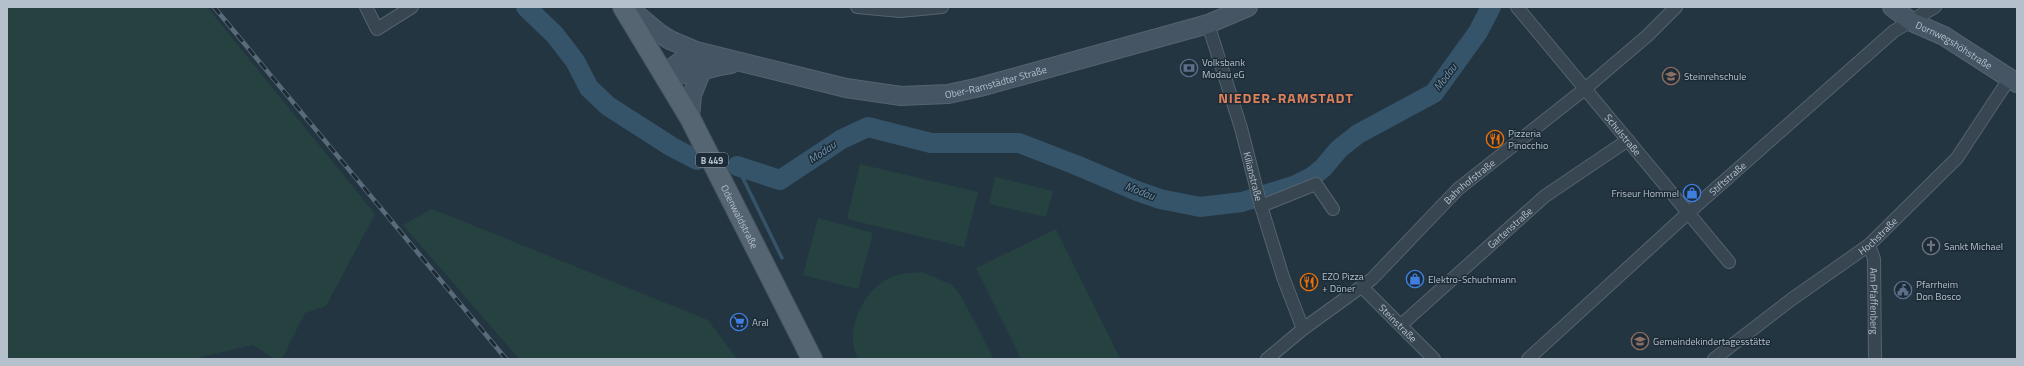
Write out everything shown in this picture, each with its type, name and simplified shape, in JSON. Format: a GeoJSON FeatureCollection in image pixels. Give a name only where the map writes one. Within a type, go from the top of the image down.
{"type":"FeatureCollection","features":[{"type":"Feature","properties":{"kind":"main road","name":"B 449"},"geometry":{"type":"LineString","coordinates":[[623,7],[665,75]]}},
{"type":"Feature","properties":{"kind":"main road"},"geometry":{"type":"LineString","coordinates":[[628,7],[649,26],[705,62],[692,95],[690,118]]}},
{"type":"Feature","properties":{"kind":"main road","name":"Ober-Ramstädter Straße"},"geometry":{"type":"LineString","coordinates":[[665,75],[673,67],[684,60],[738,63],[869,92],[901,96],[927,96],[980,87],[1208,24],[1248,7]]}},
{"type":"Feature","properties":{"kind":"main road","name":"Dornwegshöhstraße"},"geometry":{"type":"LineString","coordinates":[[1892,7],[1912,22],[1944,36],[2013,81]]}},
{"type":"Feature","properties":{"kind":"main road","name":"Odenwaldstraße"},"geometry":{"type":"LineString","coordinates":[[665,75],[690,118],[812,359]]}},
{"type":"Feature","properties":{"kind":"street"},"geometry":{"type":"LineString","coordinates":[[366,7],[377,29],[412,7]]}},
{"type":"Feature","properties":{"kind":"street"},"geometry":{"type":"LineString","coordinates":[[857,7],[900,11],[942,7]]}},
{"type":"Feature","properties":{"kind":"street","name":"Schulstraße"},"geometry":{"type":"LineString","coordinates":[[1517,7],[1586,88],[1729,262]]}},
{"type":"Feature","properties":{"kind":"street","name":"Bahnhofstraße"},"geometry":{"type":"LineString","coordinates":[[1267,359],[1303,329],[1362,287],[1458,189],[1586,88],[1648,36],[1676,7]]}},
{"type":"Feature","properties":{"kind":"street","name":"Stiftstraße"},"geometry":{"type":"LineString","coordinates":[[1528,359],[1688,213],[1894,31],[1912,22],[1934,7]]}},
{"type":"Feature","properties":{"kind":"street","name":"Kilianstraße"},"geometry":{"type":"LineString","coordinates":[[1208,24],[1241,128],[1261,206],[1283,277],[1303,329]]}},
{"type":"Feature","properties":{"kind":"street","name":"Hochstraße"},"geometry":{"type":"LineString","coordinates":[[1714,359],[1792,299],[1868,245],[1957,158],[2013,81]]}},
{"type":"Feature","properties":{"kind":"street","name":"Gartenstraße"},"geometry":{"type":"LineString","coordinates":[[1400,325],[1545,196],[1628,140]]}},
{"type":"Feature","properties":{"kind":"street"},"geometry":{"type":"LineString","coordinates":[[1261,206],[1316,184],[1333,209]]}},
{"type":"Feature","properties":{"kind":"street","name":"Am Pfaffenberg"},"geometry":{"type":"LineString","coordinates":[[1868,245],[1874,260],[1876,359]]}},
{"type":"Feature","properties":{"kind":"street","name":"Steinstraße"},"geometry":{"type":"LineString","coordinates":[[1362,287],[1434,359]]}},
{"type":"Feature","properties":{"kind":"green space"},"geometry":{"type":"Polygon","coordinates":[[[7,7],[207,7],[375,214],[326,306],[305,313],[282,359],[275,359],[253,345],[200,357],[199,359],[7,359],[7,7]]]}},
{"type":"Feature","properties":{"kind":"green space"},"geometry":{"type":"Polygon","coordinates":[[[860,164],[978,192],[964,247],[847,219],[860,164]]]}},
{"type":"Feature","properties":{"kind":"green space"},"geometry":{"type":"Polygon","coordinates":[[[995,177],[1053,191],[1046,217],[989,204],[995,177]]]}},
{"type":"Feature","properties":{"kind":"green space"},"geometry":{"type":"Polygon","coordinates":[[[432,209],[708,320],[737,359],[519,359],[403,225],[432,209]]]}},
{"type":"Feature","properties":{"kind":"green space"},"geometry":{"type":"Polygon","coordinates":[[[818,218],[873,233],[858,289],[803,275],[818,218]]]}},
{"type":"Feature","properties":{"kind":"green space"},"geometry":{"type":"Polygon","coordinates":[[[1056,229],[1120,359],[1021,359],[976,268],[1056,229]]]}},
{"type":"Feature","properties":{"kind":"green space"},"geometry":{"type":"Polygon","coordinates":[[[922,272],[952,285],[961,296],[994,359],[858,359],[854,348],[853,335],[859,311],[865,299],[883,282],[894,276],[922,272]]]}},
{"type":"Feature","properties":{"kind":"waterway","name":"Modau"},"geometry":{"type":"LineString","coordinates":[[526,7],[555,35],[575,61],[589,88],[608,106],[672,147],[697,160]]}},
{"type":"Feature","properties":{"kind":"waterway","name":"Modau"},"geometry":{"type":"LineString","coordinates":[[737,166],[780,180],[842,139],[868,127],[931,143],[1019,143],[1160,199],[1200,207],[1242,202],[1296,185],[1312,177],[1323,168],[1339,149],[1358,134],[1434,93],[1478,32],[1491,7]]}},
{"type":"Feature","properties":{"kind":"waterway"},"geometry":{"type":"LineString","coordinates":[[737,166],[782,258]]}},
{"type":"Feature","properties":{"kind":"railway"},"geometry":{"type":"LineString","coordinates":[[214,7],[506,359]]}},
{"type":"Feature","properties":{"kind":"place","name":"Volksbank Modau eG"},"geometry":{"type":"Point","coordinates":[1189,68]}},
{"type":"Feature","properties":{"kind":"place","name":"Steinrehschule"},"geometry":{"type":"Point","coordinates":[1671,76]}},
{"type":"Feature","properties":{"kind":"place","name":"Pizzeria Pinocchio"},"geometry":{"type":"Point","coordinates":[1495,139]}},
{"type":"Feature","properties":{"kind":"place","name":"Friseur Hommel"},"geometry":{"type":"Point","coordinates":[1692,193]}},
{"type":"Feature","properties":{"kind":"place","name":"Sankt Michael"},"geometry":{"type":"Point","coordinates":[1931,246]}},
{"type":"Feature","properties":{"kind":"place","name":"Elektro-Schuchmann"},"geometry":{"type":"Point","coordinates":[1415,279]}},
{"type":"Feature","properties":{"kind":"place","name":"EZO Pizza + Döner"},"geometry":{"type":"Point","coordinates":[1309,282]}},
{"type":"Feature","properties":{"kind":"place","name":"Pfarrheim Don Bosco"},"geometry":{"type":"Point","coordinates":[1903,290]}},
{"type":"Feature","properties":{"kind":"place","name":"Aral"},"geometry":{"type":"Point","coordinates":[739,322]}},
{"type":"Feature","properties":{"kind":"place","name":"Gemeindekindertagesstätte"},"geometry":{"type":"Point","coordinates":[1640,341]}},
{"type":"Feature","properties":{"kind":"district","name":"NIEDER-RAMSTADT"},"geometry":{"type":"Point","coordinates":[1286,97]}}]}
